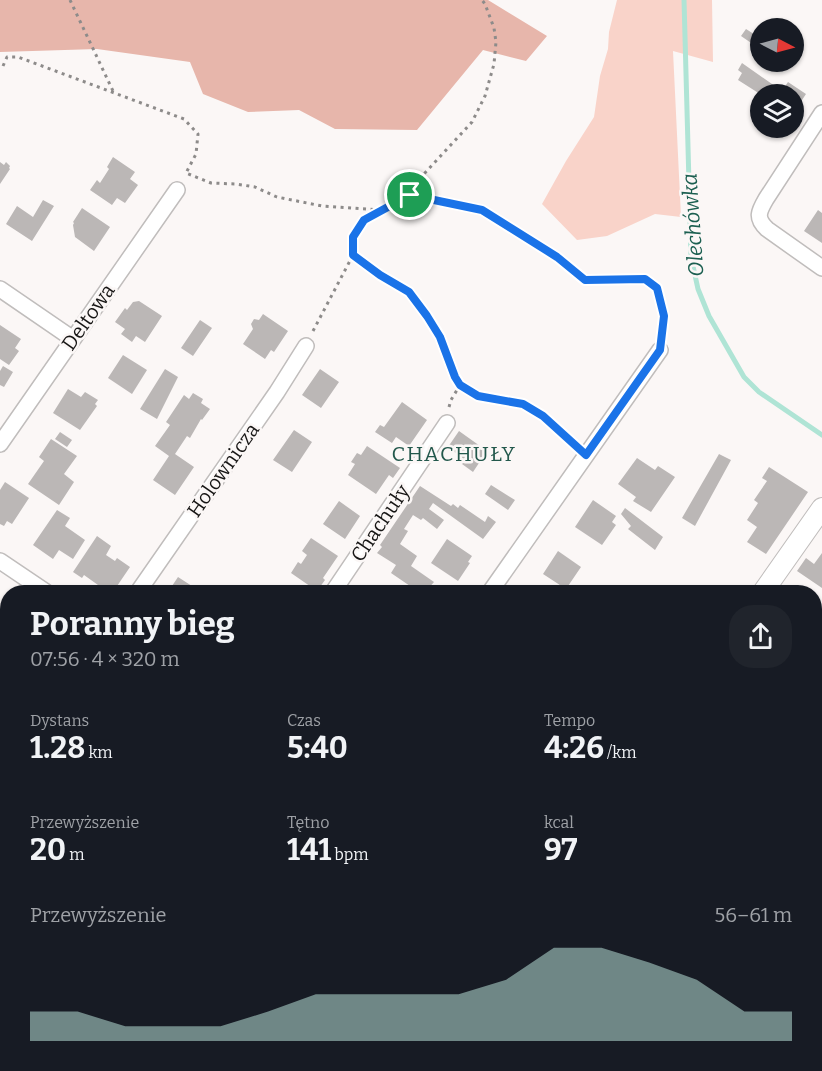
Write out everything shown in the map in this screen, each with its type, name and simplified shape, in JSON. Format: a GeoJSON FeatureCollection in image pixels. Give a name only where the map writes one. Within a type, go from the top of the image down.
{"type":"FeatureCollection","features":[{"type":"Feature","properties":{"kind":"street"},"geometry":{"type":"LineString","coordinates":[[822,113],[766,199],[759,215],[760,223],[767,229],[822,268]]}},
{"type":"Feature","properties":{"kind":"street","name":"Deltowa"},"geometry":{"type":"LineString","coordinates":[[0,444],[177,190]]}},
{"type":"Feature","properties":{"kind":"street"},"geometry":{"type":"LineString","coordinates":[[0,289],[73,339]]}},
{"type":"Feature","properties":{"kind":"street","name":"Holownicza"},"geometry":{"type":"LineString","coordinates":[[143,585],[277,392],[306,346]]}},
{"type":"Feature","properties":{"kind":"street"},"geometry":{"type":"LineString","coordinates":[[495,585],[660,350]]}},
{"type":"Feature","properties":{"kind":"street","name":"Chachuły"},"geometry":{"type":"LineString","coordinates":[[338,585],[447,423]]}},
{"type":"Feature","properties":{"kind":"street"},"geometry":{"type":"LineString","coordinates":[[768,585],[822,508]]}},
{"type":"Feature","properties":{"kind":"street"},"geometry":{"type":"LineString","coordinates":[[0,561],[36,585]]}},
{"type":"Feature","properties":{"kind":"path"},"geometry":{"type":"LineString","coordinates":[[70,0],[114,93]]}},
{"type":"Feature","properties":{"kind":"path"},"geometry":{"type":"LineString","coordinates":[[306,346],[353,255],[353,237],[364,220],[410,195],[422,176],[472,122],[485,96],[494,64],[496,42],[494,27],[482,0]]}},
{"type":"Feature","properties":{"kind":"path"},"geometry":{"type":"LineString","coordinates":[[3,66],[7,57],[18,57],[184,119],[198,134],[196,154],[186,173],[211,183],[255,187],[277,196],[322,206],[380,210]]}},
{"type":"Feature","properties":{"kind":"path"},"geometry":{"type":"LineString","coordinates":[[410,195],[482,210],[557,257],[585,280],[645,279],[657,288],[664,316],[660,350]]}},
{"type":"Feature","properties":{"kind":"path"},"geometry":{"type":"LineString","coordinates":[[353,255],[380,275],[409,292],[440,337],[460,385],[478,396],[523,404],[543,416],[586,455]]}},
{"type":"Feature","properties":{"kind":"path"},"geometry":{"type":"LineString","coordinates":[[447,423],[451,400],[460,385]]}},
{"type":"Feature","properties":{"kind":"shaded area"},"geometry":{"type":"Polygon","coordinates":[[[0,0],[488,0],[547,36],[526,61],[483,50],[417,130],[335,129],[299,110],[248,112],[203,94],[190,62],[97,49],[0,52],[0,0]]]}},
{"type":"Feature","properties":{"kind":"shaded area"},"geometry":{"type":"Polygon","coordinates":[[[617,0],[712,0],[713,62],[673,51],[681,217],[655,214],[607,236],[577,240],[542,204],[594,117],[600,76],[608,49],[609,32],[617,0]]]}},
{"type":"Feature","properties":{"kind":"building"},"geometry":{"type":"Polygon","coordinates":[[[746,29],[750,32],[750,42],[741,36],[746,29]]]}},
{"type":"Feature","properties":{"kind":"building"},"geometry":{"type":"Polygon","coordinates":[[[742,63],[750,69],[750,72],[755,72],[772,84],[750,84],[750,88],[738,80],[742,73],[738,70],[742,63]]]}},
{"type":"Feature","properties":{"kind":"building"},"geometry":{"type":"Polygon","coordinates":[[[113,157],[135,172],[130,179],[138,185],[125,203],[117,198],[112,205],[90,190],[97,180],[100,183],[113,157]]]}},
{"type":"Feature","properties":{"kind":"building"},"geometry":{"type":"Polygon","coordinates":[[[0,162],[4,165],[6,162],[10,169],[0,184],[0,162]]]}},
{"type":"Feature","properties":{"kind":"building"},"geometry":{"type":"Polygon","coordinates":[[[43,200],[54,206],[32,241],[6,224],[17,206],[33,217],[43,200]]]}},
{"type":"Feature","properties":{"kind":"building"},"geometry":{"type":"Polygon","coordinates":[[[82,208],[110,227],[94,251],[75,237],[73,222],[82,208]]]}},
{"type":"Feature","properties":{"kind":"building"},"geometry":{"type":"Polygon","coordinates":[[[818,210],[822,213],[822,243],[804,231],[818,210]]]}},
{"type":"Feature","properties":{"kind":"building"},"geometry":{"type":"Polygon","coordinates":[[[139,301],[162,316],[145,342],[136,336],[132,342],[121,334],[125,329],[115,322],[125,308],[127,310],[133,302],[139,301]]]}},
{"type":"Feature","properties":{"kind":"building"},"geometry":{"type":"Polygon","coordinates":[[[263,314],[288,331],[274,352],[271,350],[265,359],[243,344],[253,329],[251,324],[254,319],[259,320],[263,314]]]}},
{"type":"Feature","properties":{"kind":"building"},"geometry":{"type":"Polygon","coordinates":[[[200,320],[212,328],[193,356],[181,348],[200,320]]]}},
{"type":"Feature","properties":{"kind":"building"},"geometry":{"type":"Polygon","coordinates":[[[0,325],[21,339],[15,348],[19,351],[9,365],[0,359],[0,325]]]}},
{"type":"Feature","properties":{"kind":"building"},"geometry":{"type":"Polygon","coordinates":[[[123,355],[147,370],[132,394],[108,378],[123,355]]]}},
{"type":"Feature","properties":{"kind":"building"},"geometry":{"type":"Polygon","coordinates":[[[3,366],[13,372],[4,387],[0,385],[0,371],[3,366]]]}},
{"type":"Feature","properties":{"kind":"building"},"geometry":{"type":"Polygon","coordinates":[[[165,369],[178,377],[157,419],[140,409],[165,369]]]}},
{"type":"Feature","properties":{"kind":"building"},"geometry":{"type":"Polygon","coordinates":[[[320,369],[339,382],[321,408],[302,395],[320,369]]]}},
{"type":"Feature","properties":{"kind":"building"},"geometry":{"type":"Polygon","coordinates":[[[68,389],[81,397],[85,392],[98,400],[95,404],[97,406],[80,430],[53,413],[68,389]]]}},
{"type":"Feature","properties":{"kind":"building"},"geometry":{"type":"Polygon","coordinates":[[[193,393],[203,399],[201,403],[210,409],[190,438],[187,436],[175,454],[194,467],[175,495],[153,480],[169,456],[155,446],[170,425],[166,422],[184,395],[189,399],[193,393]]]}},
{"type":"Feature","properties":{"kind":"building"},"geometry":{"type":"Polygon","coordinates":[[[402,402],[427,420],[409,446],[396,437],[392,443],[375,432],[380,425],[384,427],[402,402]]]}},
{"type":"Feature","properties":{"kind":"building"},"geometry":{"type":"Polygon","coordinates":[[[294,430],[312,442],[292,472],[273,460],[294,430]]]}},
{"type":"Feature","properties":{"kind":"building"},"geometry":{"type":"Polygon","coordinates":[[[459,431],[487,451],[473,472],[462,464],[465,460],[448,447],[459,431]]]}},
{"type":"Feature","properties":{"kind":"building"},"geometry":{"type":"Polygon","coordinates":[[[60,432],[72,440],[67,447],[55,439],[60,432]]]}},
{"type":"Feature","properties":{"kind":"building"},"geometry":{"type":"Polygon","coordinates":[[[51,439],[77,456],[64,474],[74,482],[59,505],[28,484],[44,461],[39,457],[51,439]]]}},
{"type":"Feature","properties":{"kind":"building"},"geometry":{"type":"Polygon","coordinates":[[[367,446],[400,468],[393,478],[389,475],[376,494],[348,475],[355,464],[351,462],[357,453],[361,455],[367,446]]]}},
{"type":"Feature","properties":{"kind":"building"},"geometry":{"type":"Polygon","coordinates":[[[719,454],[731,460],[695,526],[682,518],[719,454]]]}},
{"type":"Feature","properties":{"kind":"building"},"geometry":{"type":"Polygon","coordinates":[[[637,458],[655,470],[658,466],[675,477],[651,512],[633,501],[636,497],[618,484],[637,458]]]}},
{"type":"Feature","properties":{"kind":"building"},"geometry":{"type":"Polygon","coordinates":[[[769,467],[808,492],[766,554],[747,542],[757,527],[747,520],[758,503],[754,500],[767,481],[762,478],[769,467]]]}},
{"type":"Feature","properties":{"kind":"building"},"geometry":{"type":"Polygon","coordinates":[[[5,482],[29,498],[12,524],[7,521],[4,526],[0,524],[0,490],[5,482]]]}},
{"type":"Feature","properties":{"kind":"building"},"geometry":{"type":"Polygon","coordinates":[[[491,485],[515,500],[508,510],[485,494],[491,485]]]}},
{"type":"Feature","properties":{"kind":"building"},"geometry":{"type":"Polygon","coordinates":[[[420,486],[451,506],[453,504],[458,508],[460,505],[485,522],[488,516],[496,522],[483,539],[433,503],[429,509],[444,520],[437,529],[423,518],[421,520],[413,515],[404,529],[408,531],[400,544],[417,556],[411,566],[434,582],[431,585],[409,585],[391,573],[396,565],[377,553],[382,547],[380,545],[420,486]]]}},
{"type":"Feature","properties":{"kind":"building"},"geometry":{"type":"Polygon","coordinates":[[[593,500],[616,516],[612,522],[616,525],[602,545],[575,527],[593,500]]]}},
{"type":"Feature","properties":{"kind":"building"},"geometry":{"type":"Polygon","coordinates":[[[339,501],[360,516],[345,539],[323,524],[339,501]]]}},
{"type":"Feature","properties":{"kind":"building"},"geometry":{"type":"Polygon","coordinates":[[[625,508],[663,537],[655,550],[628,529],[631,526],[621,514],[625,508]]]}},
{"type":"Feature","properties":{"kind":"building"},"geometry":{"type":"Polygon","coordinates":[[[57,510],[70,518],[65,526],[85,540],[73,559],[59,550],[53,559],[33,545],[57,510]]]}},
{"type":"Feature","properties":{"kind":"building"},"geometry":{"type":"Polygon","coordinates":[[[97,536],[111,546],[106,555],[115,561],[117,558],[130,567],[118,585],[98,585],[84,575],[82,578],[73,572],[97,536]]]}},
{"type":"Feature","properties":{"kind":"building"},"geometry":{"type":"Polygon","coordinates":[[[311,538],[338,556],[323,578],[325,580],[321,585],[308,585],[291,573],[298,562],[301,564],[307,555],[302,551],[311,538]]]}},
{"type":"Feature","properties":{"kind":"building"},"geometry":{"type":"Polygon","coordinates":[[[447,539],[472,556],[458,581],[431,563],[447,539]]]}},
{"type":"Feature","properties":{"kind":"building"},"geometry":{"type":"Polygon","coordinates":[[[558,551],[581,567],[569,585],[560,585],[543,574],[558,551]]]}},
{"type":"Feature","properties":{"kind":"building"},"geometry":{"type":"Polygon","coordinates":[[[822,553],[822,585],[818,585],[797,571],[806,558],[814,564],[822,553]]]}},
{"type":"Feature","properties":{"kind":"building"},"geometry":{"type":"Polygon","coordinates":[[[178,577],[190,585],[173,585],[178,577]]]}},
{"type":"Feature","properties":{"kind":"waterway","name":"Olechówka"},"geometry":{"type":"LineString","coordinates":[[684,0],[691,257],[698,289],[709,316],[744,377],[759,392],[822,435]]}},
{"type":"Feature","properties":{"kind":"district","name":"CHACHUŁY"},"geometry":{"type":"Point","coordinates":[454,454]}},
{"type":"Feature","properties":{"kind":"route"},"geometry":{"type":"LineString","coordinates":[[410,195],[482,210],[557,257],[585,280],[645,279],[657,288],[664,316],[660,350],[586,455],[543,416],[523,404],[478,396],[460,385],[440,337],[409,292],[380,275],[353,255],[353,237],[364,220],[410,195]]}}]}
